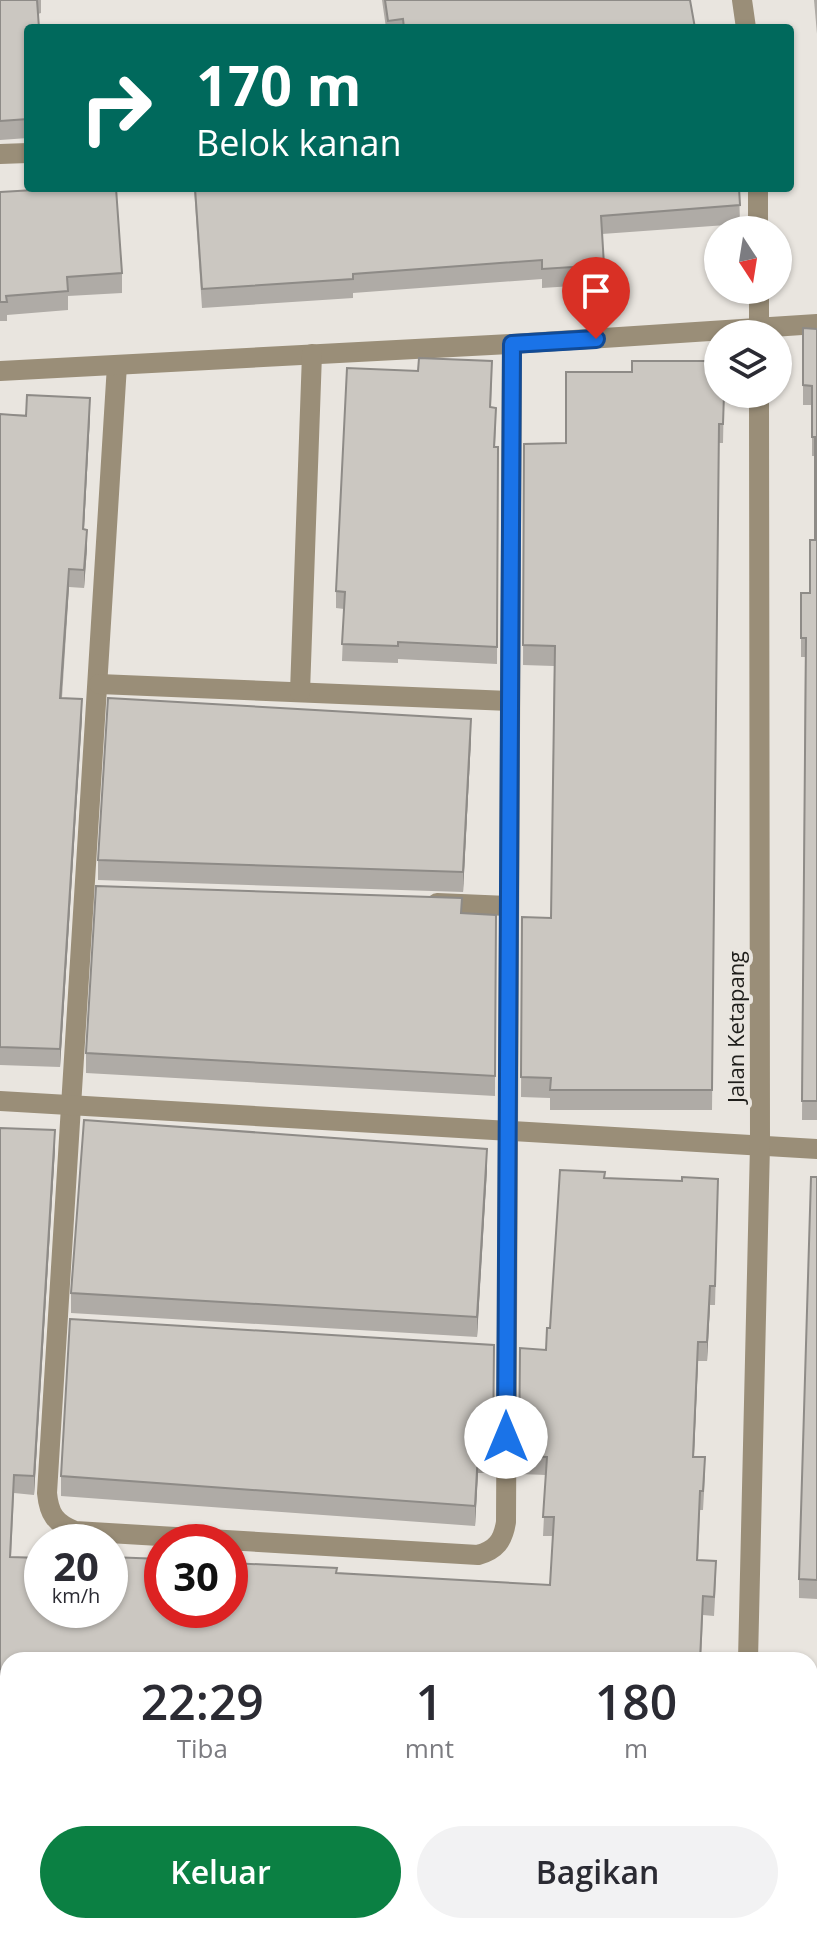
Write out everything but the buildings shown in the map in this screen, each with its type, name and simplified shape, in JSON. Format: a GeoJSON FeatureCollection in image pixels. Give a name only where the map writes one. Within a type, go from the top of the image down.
{"type":"FeatureCollection","features":[{"type":"Feature","properties":{"kind":"street"},"geometry":{"type":"LineString","coordinates":[[742,0],[745,24]]}},
{"type":"Feature","properties":{"kind":"street"},"geometry":{"type":"LineString","coordinates":[[0,154],[24,153]]}},
{"type":"Feature","properties":{"kind":"street"},"geometry":{"type":"LineString","coordinates":[[758,192],[758,216]]}},
{"type":"Feature","properties":{"kind":"street"},"geometry":{"type":"LineString","coordinates":[[792,327],[817,324]]}},
{"type":"Feature","properties":{"kind":"street"},"geometry":{"type":"LineString","coordinates":[[0,371],[704,334]]}},
{"type":"Feature","properties":{"kind":"street"},"geometry":{"type":"LineString","coordinates":[[117,365],[99,684],[93,893],[71,1105],[65,1326],[47,1493],[48,1509],[54,1519],[75,1531],[478,1555],[490,1551],[504,1535],[499,1351],[508,1131],[512,344]]}},
{"type":"Feature","properties":{"kind":"street"},"geometry":{"type":"LineString","coordinates":[[300,692],[312,354]]}},
{"type":"Feature","properties":{"kind":"street","name":"Jalan Ketapang"},"geometry":{"type":"LineString","coordinates":[[748,1652],[760,1145],[759,408]]}},
{"type":"Feature","properties":{"kind":"street"},"geometry":{"type":"LineString","coordinates":[[99,684],[510,701]]}},
{"type":"Feature","properties":{"kind":"street"},"geometry":{"type":"LineString","coordinates":[[414,903],[508,906]]}},
{"type":"Feature","properties":{"kind":"street"},"geometry":{"type":"LineString","coordinates":[[0,1101],[817,1149]]}},
{"type":"Feature","properties":{"kind":"route"},"geometry":{"type":"LineString","coordinates":[[506,1437],[512,344],[596,339]]}}]}
